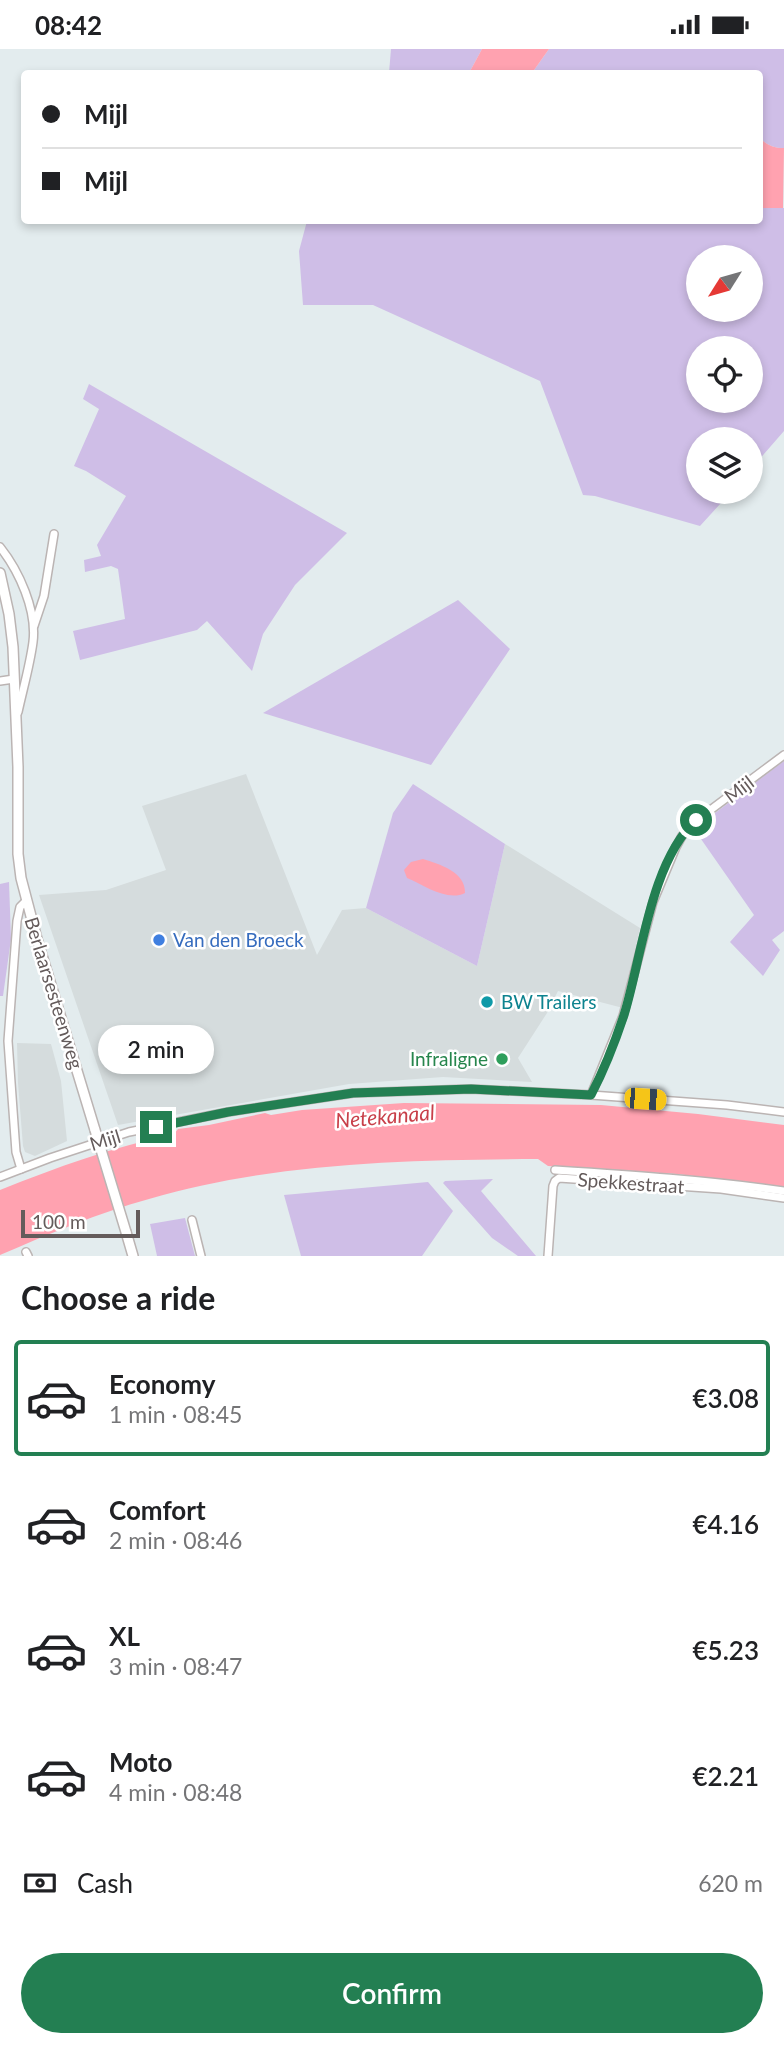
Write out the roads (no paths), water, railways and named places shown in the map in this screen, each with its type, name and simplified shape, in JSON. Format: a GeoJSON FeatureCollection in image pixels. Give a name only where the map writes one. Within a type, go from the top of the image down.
{"type":"FeatureCollection","features":[{"type":"Feature","properties":{"kind":"street","name":"Berlaarsesteenweg"},"geometry":{"type":"LineString","coordinates":[[33,626],[44,596],[54,534]]}},
{"type":"Feature","properties":{"kind":"street","name":"Berlaarsesteenweg"},"geometry":{"type":"LineString","coordinates":[[0,547],[11,561],[23,585],[33,626],[33,641],[16,723]]}},
{"type":"Feature","properties":{"kind":"street","name":"Berlaarsesteenweg"},"geometry":{"type":"LineString","coordinates":[[0,573],[9,614],[15,678],[20,878],[133,1256]]}},
{"type":"Feature","properties":{"kind":"street"},"geometry":{"type":"LineString","coordinates":[[0,681],[15,678]]}},
{"type":"Feature","properties":{"kind":"street","name":"Mijl"},"geometry":{"type":"LineString","coordinates":[[591,1095],[623,1016],[653,902],[682,835],[696,820],[784,755]]}},
{"type":"Feature","properties":{"kind":"street"},"geometry":{"type":"LineString","coordinates":[[20,1169],[16,1152],[8,1041],[17,921],[20,907],[26,901]]}},
{"type":"Feature","properties":{"kind":"street","name":"Mijl"},"geometry":{"type":"LineString","coordinates":[[0,1177],[129,1132],[228,1112],[353,1093],[471,1089],[591,1095],[784,1112]]}},
{"type":"Feature","properties":{"kind":"street"},"geometry":{"type":"LineString","coordinates":[[555,1170],[644,1175],[784,1191]]}},
{"type":"Feature","properties":{"kind":"street","name":"Spekkestraat"},"geometry":{"type":"LineString","coordinates":[[548,1256],[553,1185],[559,1178],[721,1189],[784,1199]]}},
{"type":"Feature","properties":{"kind":"street"},"geometry":{"type":"LineString","coordinates":[[192,1220],[201,1256]]}},
{"type":"Feature","properties":{"kind":"water"},"geometry":{"type":"Polygon","coordinates":[[[482,49],[549,49],[534,70],[471,70],[482,49]]]}},
{"type":"Feature","properties":{"kind":"water"},"geometry":{"type":"Polygon","coordinates":[[[763,141],[771,146],[784,148],[783,208],[763,208],[763,141]]]}},
{"type":"Feature","properties":{"kind":"water"},"geometry":{"type":"Polygon","coordinates":[[[423,859],[444,866],[456,874],[465,893],[443,894],[407,878],[404,870],[411,862],[423,859]]]}},
{"type":"Feature","properties":{"kind":"water","name":"Netekanaal"},"geometry":{"type":"Polygon","coordinates":[[[404,1103],[601,1105],[784,1125],[784,1187],[677,1174],[548,1166],[538,1159],[342,1165],[245,1177],[149,1199],[92,1217],[0,1255],[0,1190],[43,1173],[108,1151],[174,1134],[178,1129],[265,1113],[271,1115],[302,1110],[404,1103]]]}},
{"type":"Feature","properties":{"kind":"place","name":"Van den Broeck"},"geometry":{"type":"Point","coordinates":[159,940]}},
{"type":"Feature","properties":{"kind":"place","name":"BW Trailers"},"geometry":{"type":"Point","coordinates":[487,1002]}},
{"type":"Feature","properties":{"kind":"place","name":"Infraligne"},"geometry":{"type":"Point","coordinates":[502,1059]}}]}
